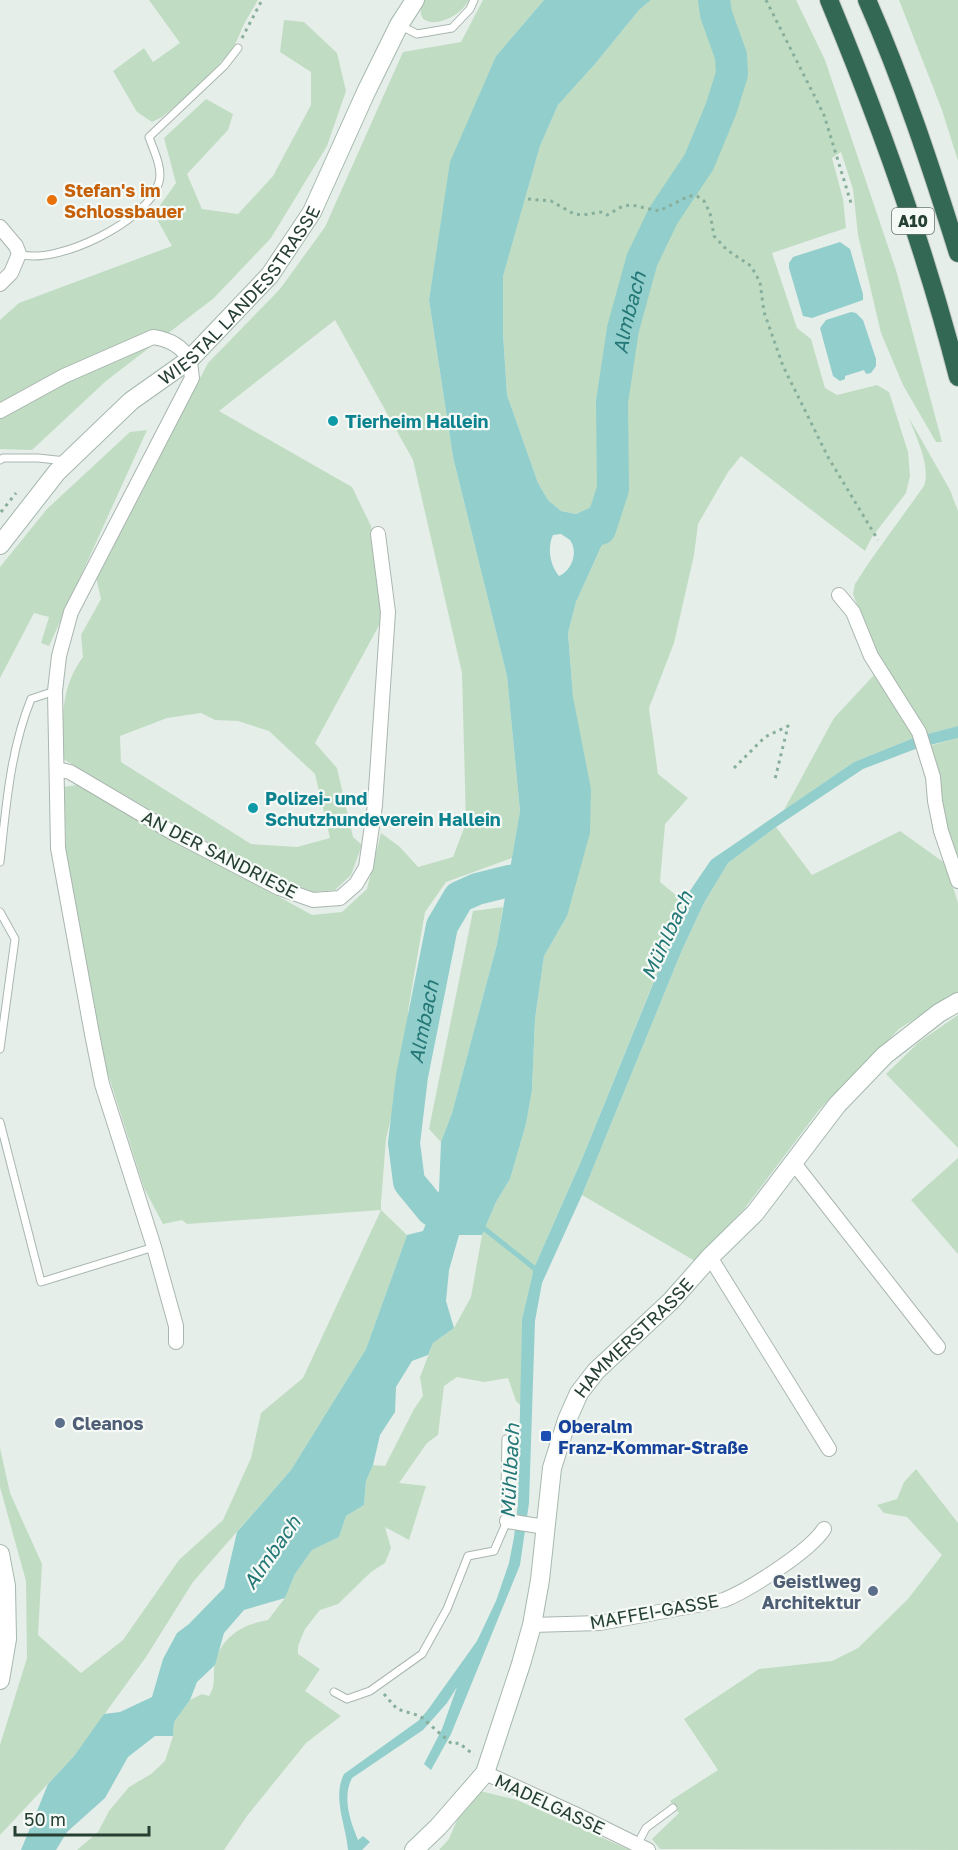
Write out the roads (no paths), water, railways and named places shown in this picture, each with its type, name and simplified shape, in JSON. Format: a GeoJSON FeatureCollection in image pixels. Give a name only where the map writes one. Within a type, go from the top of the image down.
{"type":"FeatureCollection","features":[{"type":"Feature","properties":{"kind":"highway","name":"A10"},"geometry":{"type":"LineString","coordinates":[[829,0],[892,159],[923,252],[958,377]]}},
{"type":"Feature","properties":{"kind":"highway","name":"A10"},"geometry":{"type":"LineString","coordinates":[[867,0],[889,51],[928,159],[958,252]]}},
{"type":"Feature","properties":{"kind":"street","name":"WIESTAL LANDESSTRASSE"},"geometry":{"type":"LineString","coordinates":[[0,545],[57,472],[131,401],[189,360],[270,275],[312,212],[366,92],[414,0]]}},
{"type":"Feature","properties":{"kind":"street"},"geometry":{"type":"LineString","coordinates":[[0,227],[16,246],[19,254],[15,266],[0,284]]}},
{"type":"Feature","properties":{"kind":"street"},"geometry":{"type":"LineString","coordinates":[[0,411],[64,376],[153,337],[175,344],[189,360],[192,378],[71,612],[59,656],[55,691],[58,848],[92,1034],[102,1084],[154,1247],[176,1326],[176,1342]]}},
{"type":"Feature","properties":{"kind":"street","name":"AN DER SANDRIESE"},"geometry":{"type":"LineString","coordinates":[[57,769],[70,772],[175,834],[279,888],[313,900],[340,898],[356,884],[366,867],[375,806],[388,612],[378,534]]}},
{"type":"Feature","properties":{"kind":"street"},"geometry":{"type":"LineString","coordinates":[[838,595],[853,612],[871,656],[919,732],[933,777],[941,831],[958,881]]}},
{"type":"Feature","properties":{"kind":"street","name":"HAMMERSTRASSE"},"geometry":{"type":"LineString","coordinates":[[414,1850],[438,1827],[485,1773],[532,1625],[540,1580],[541,1527],[555,1457],[570,1411],[579,1393],[596,1371],[671,1301],[710,1257],[755,1213],[837,1105],[885,1055],[958,1002]]}},
{"type":"Feature","properties":{"kind":"street"},"geometry":{"type":"LineString","coordinates":[[793,1162],[938,1347]]}},
{"type":"Feature","properties":{"kind":"street"},"geometry":{"type":"LineString","coordinates":[[710,1257],[829,1449]]}},
{"type":"Feature","properties":{"kind":"street"},"geometry":{"type":"LineString","coordinates":[[511,1522],[541,1527]]}},
{"type":"Feature","properties":{"kind":"street","name":"MAFFEI-GASSE"},"geometry":{"type":"LineString","coordinates":[[532,1625],[600,1623],[724,1600],[744,1591],[773,1572],[818,1539],[824,1529]]}},
{"type":"Feature","properties":{"kind":"street"},"geometry":{"type":"LineString","coordinates":[[0,1554],[6,1586],[7,1639],[0,1680]]}},
{"type":"Feature","properties":{"kind":"street","name":"MADELGASSE"},"geometry":{"type":"LineString","coordinates":[[485,1773],[643,1847]]}},
{"type":"Feature","properties":{"kind":"lane"},"geometry":{"type":"LineString","coordinates":[[399,25],[417,34],[452,28],[470,9],[474,0]]}},
{"type":"Feature","properties":{"kind":"lane"},"geometry":{"type":"LineString","coordinates":[[19,254],[44,257],[69,250],[126,223],[145,207],[155,193],[160,179],[148,136],[224,66],[238,48]]}},
{"type":"Feature","properties":{"kind":"lane"},"geometry":{"type":"LineString","coordinates":[[0,460],[38,458],[69,461]]}},
{"type":"Feature","properties":{"kind":"lane"},"geometry":{"type":"LineString","coordinates":[[0,862],[10,772],[24,716],[31,699],[55,691]]}},
{"type":"Feature","properties":{"kind":"lane"},"geometry":{"type":"LineString","coordinates":[[0,912],[15,939],[0,1049]]}},
{"type":"Feature","properties":{"kind":"lane"},"geometry":{"type":"LineString","coordinates":[[0,1122],[40,1282],[154,1247]]}},
{"type":"Feature","properties":{"kind":"lane"},"geometry":{"type":"LineString","coordinates":[[334,1692],[347,1699],[370,1691],[422,1654],[447,1609],[468,1556],[494,1551],[511,1522],[505,1490],[506,1439]]}},
{"type":"Feature","properties":{"kind":"lane"},"geometry":{"type":"LineString","coordinates":[[643,1847],[646,1828],[673,1808]]}},
{"type":"Feature","properties":{"kind":"water"},"geometry":{"type":"Polygon","coordinates":[[[544,0],[651,0],[639,10],[558,105],[540,146],[503,276],[503,333],[507,395],[538,483],[548,500],[561,511],[576,514],[591,507],[602,493],[613,489],[623,492],[614,518],[576,602],[568,633],[573,697],[591,789],[590,833],[567,916],[544,956],[535,1019],[532,1090],[526,1124],[510,1179],[496,1202],[482,1235],[459,1235],[449,1270],[446,1301],[454,1328],[433,1343],[428,1355],[412,1361],[396,1387],[395,1412],[380,1435],[373,1465],[366,1481],[364,1505],[346,1516],[339,1537],[312,1550],[295,1574],[285,1598],[244,1610],[224,1633],[215,1665],[197,1682],[190,1700],[174,1722],[173,1736],[155,1736],[128,1757],[105,1798],[67,1832],[56,1850],[21,1850],[48,1784],[74,1756],[104,1714],[120,1712],[152,1697],[163,1659],[177,1633],[224,1588],[237,1532],[291,1470],[366,1349],[407,1235],[423,1231],[439,1191],[441,1142],[452,1113],[497,944],[520,811],[507,676],[453,457],[429,300],[450,162],[496,56],[544,0]],[[561,534],[553,535],[550,545],[552,562],[559,576],[570,566],[574,556],[573,545],[561,534]]]}},
{"type":"Feature","properties":{"kind":"water"},"geometry":{"type":"Polygon","coordinates":[[[840,242],[850,249],[863,300],[812,318],[803,316],[789,263],[793,257],[840,242]]]}},
{"type":"Feature","properties":{"kind":"water"},"geometry":{"type":"Polygon","coordinates":[[[851,312],[856,313],[863,320],[876,359],[876,366],[871,373],[866,374],[864,370],[845,376],[845,379],[840,381],[833,376],[820,328],[826,320],[851,312]]]}},
{"type":"Feature","properties":{"kind":"water"},"geometry":{"type":"Polygon","coordinates":[[[958,726],[958,738],[918,748],[863,769],[776,827],[728,863],[704,903],[682,950],[582,1195],[542,1283],[535,1321],[529,1503],[520,1565],[451,1734],[431,1770],[424,1764],[442,1729],[457,1687],[447,1703],[423,1730],[352,1778],[347,1801],[350,1817],[358,1840],[363,1836],[370,1842],[362,1850],[348,1850],[339,1802],[344,1774],[418,1721],[427,1711],[477,1641],[496,1601],[509,1563],[518,1503],[522,1319],[534,1268],[582,1159],[683,910],[683,901],[711,860],[854,762],[916,737],[958,726]]]}},
{"type":"Feature","properties":{"kind":"waterway","name":"Almbach"},"geometry":{"type":"LineString","coordinates":[[600,529],[613,489],[612,402],[623,329],[642,260],[663,216],[699,162],[721,109],[732,74],[731,56],[716,14],[714,0]]}},
{"type":"Feature","properties":{"kind":"waterway","name":"Almbach"},"geometry":{"type":"LineString","coordinates":[[449,1220],[432,1210],[409,1182],[404,1143],[412,1076],[442,926],[459,897],[477,889],[509,881],[543,877]]}},
{"type":"Feature","properties":{"kind":"waterway","name":"Mühlbach"},"geometry":{"type":"LineString","coordinates":[[481,1226],[534,1268],[538,1274]]}},
{"type":"Feature","properties":{"kind":"place","name":"Stefan's im Schlossbauer"},"geometry":{"type":"Point","coordinates":[52,200]}},
{"type":"Feature","properties":{"kind":"place","name":"Tierheim Hallein"},"geometry":{"type":"Point","coordinates":[333,421]}},
{"type":"Feature","properties":{"kind":"place","name":"Polizei- und Schutzhundeverein Hallein"},"geometry":{"type":"Point","coordinates":[253,808]}},
{"type":"Feature","properties":{"kind":"place","name":"Cleanos"},"geometry":{"type":"Point","coordinates":[60,1423]}},
{"type":"Feature","properties":{"kind":"place","name":"Oberalm Franz-Kommar-Straße"},"geometry":{"type":"Point","coordinates":[546,1436]}},
{"type":"Feature","properties":{"kind":"place","name":"Geistlweg Architektur"},"geometry":{"type":"Point","coordinates":[873,1591]}}]}
